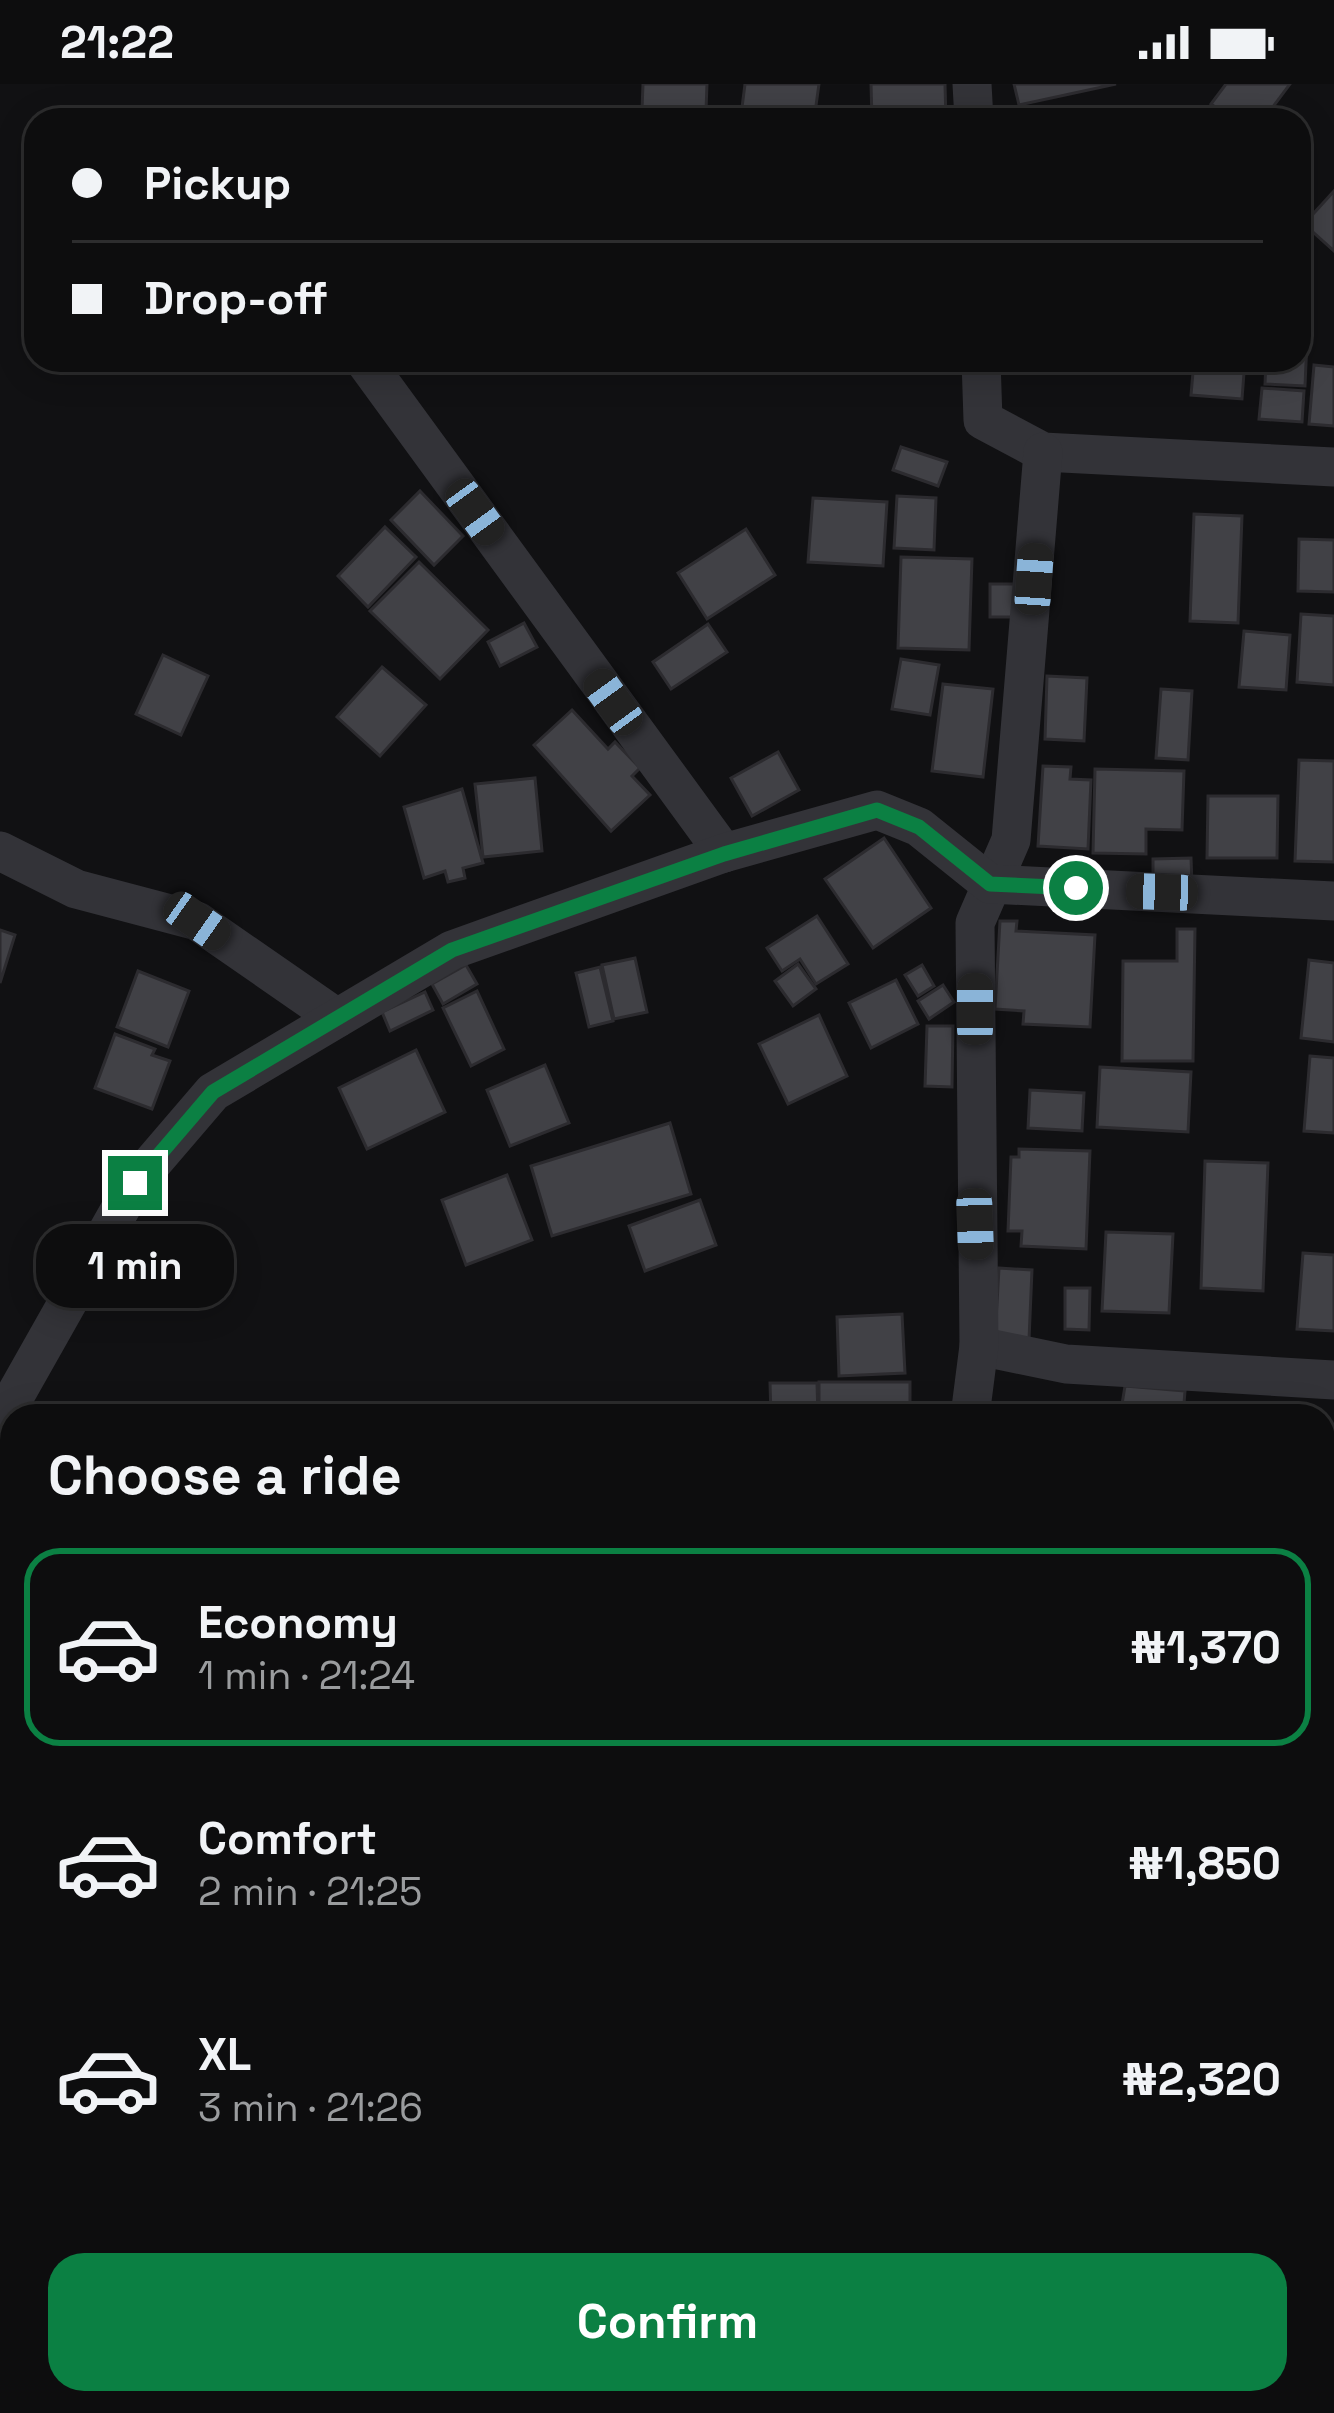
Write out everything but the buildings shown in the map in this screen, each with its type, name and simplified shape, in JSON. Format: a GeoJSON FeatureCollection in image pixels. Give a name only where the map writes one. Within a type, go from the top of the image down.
{"type":"FeatureCollection","features":[{"type":"Feature","properties":{"kind":"street"},"geometry":{"type":"LineString","coordinates":[[373,372],[724,854]]}},
{"type":"Feature","properties":{"kind":"street"},"geometry":{"type":"LineString","coordinates":[[981,372],[982,420],[1043,452],[1334,467]]}},
{"type":"Feature","properties":{"kind":"street"},"geometry":{"type":"LineString","coordinates":[[972,1404],[980,1346],[975,923],[1011,840],[1043,452]]}},
{"type":"Feature","properties":{"kind":"street"},"geometry":{"type":"LineString","coordinates":[[12,1404],[135,1183],[213,1092],[452,950],[724,854],[877,810],[919,827],[990,884],[1334,901]]}},
{"type":"Feature","properties":{"kind":"street"},"geometry":{"type":"LineString","coordinates":[[0,851],[76,890],[197,921],[337,1018]]}},
{"type":"Feature","properties":{"kind":"street"},"geometry":{"type":"LineString","coordinates":[[980,1346],[1066,1364],[1334,1380]]}},
{"type":"Feature","properties":{"kind":"route"},"geometry":{"type":"LineString","coordinates":[[135,1183],[213,1092],[452,950],[724,854],[877,810],[919,827],[990,884],[1076,888]]}}]}
